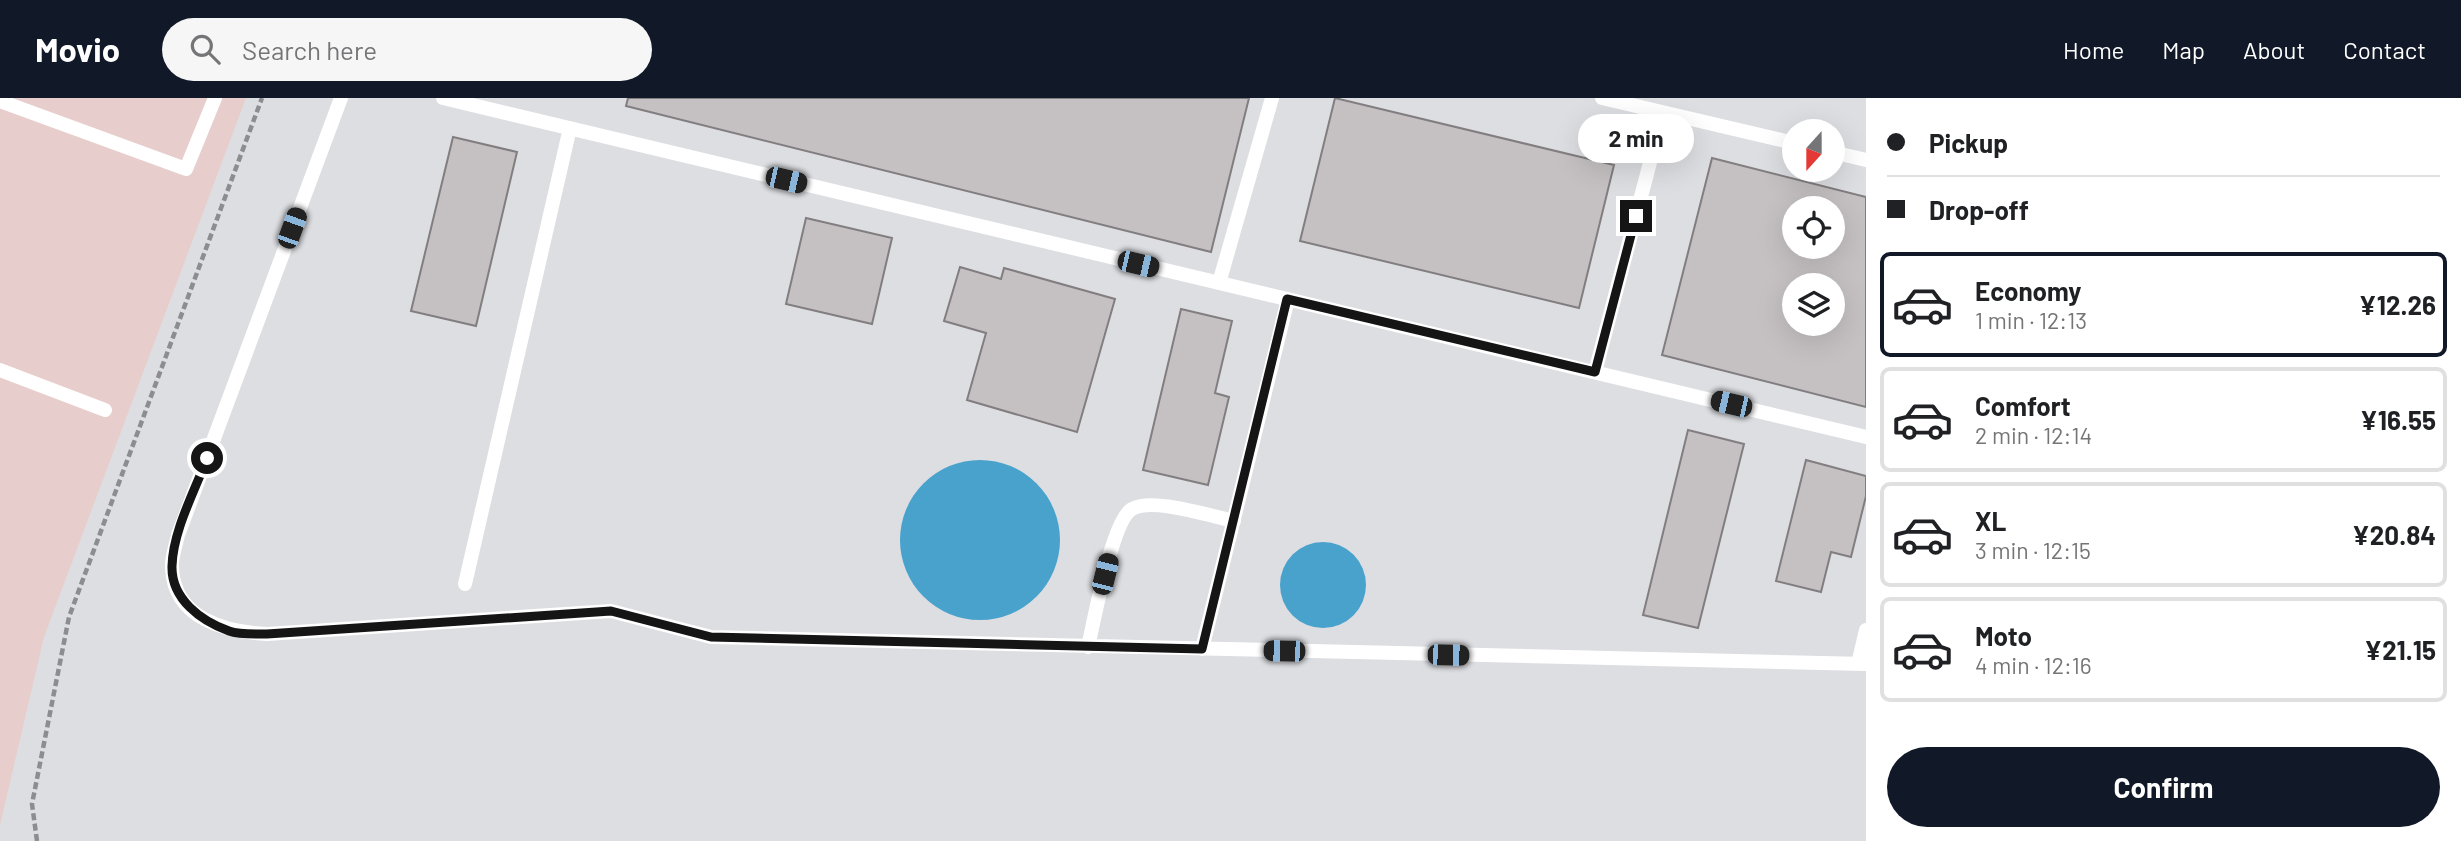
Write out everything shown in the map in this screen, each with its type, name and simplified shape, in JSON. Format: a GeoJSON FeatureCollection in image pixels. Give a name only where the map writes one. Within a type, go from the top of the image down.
{"type":"FeatureCollection","features":[{"type":"Feature","properties":{"kind":"lane"},"geometry":{"type":"LineString","coordinates":[[0,101],[186,169],[215,98]]}},
{"type":"Feature","properties":{"kind":"lane"},"geometry":{"type":"LineString","coordinates":[[341,98],[178,535],[172,567],[178,592],[197,616],[231,632],[267,634],[611,611],[711,637],[1862,664],[1866,630]]}},
{"type":"Feature","properties":{"kind":"lane"},"geometry":{"type":"LineString","coordinates":[[443,98],[1866,437]]}},
{"type":"Feature","properties":{"kind":"lane"},"geometry":{"type":"LineString","coordinates":[[1219,283],[1272,98]]}},
{"type":"Feature","properties":{"kind":"lane"},"geometry":{"type":"LineString","coordinates":[[1602,98],[1782,140]]}},
{"type":"Feature","properties":{"kind":"lane"},"geometry":{"type":"LineString","coordinates":[[1595,372],[1663,113]]}},
{"type":"Feature","properties":{"kind":"lane"},"geometry":{"type":"LineString","coordinates":[[465,584],[570,128]]}},
{"type":"Feature","properties":{"kind":"lane"},"geometry":{"type":"LineString","coordinates":[[1845,155],[1866,160]]}},
{"type":"Feature","properties":{"kind":"lane"},"geometry":{"type":"LineString","coordinates":[[1202,649],[1287,299]]}},
{"type":"Feature","properties":{"kind":"lane"},"geometry":{"type":"LineString","coordinates":[[0,370],[105,410]]}},
{"type":"Feature","properties":{"kind":"lane"},"geometry":{"type":"LineString","coordinates":[[1088,647],[1117,526],[1131,509],[1152,504],[1234,521]]}},
{"type":"Feature","properties":{"kind":"path"},"geometry":{"type":"LineString","coordinates":[[37,841],[32,804],[69,617],[262,98]]}},
{"type":"Feature","properties":{"kind":"shaded area"},"geometry":{"type":"Polygon","coordinates":[[[0,98],[246,98],[44,637],[0,825],[0,98]]]}},
{"type":"Feature","properties":{"kind":"water"},"geometry":{"type":"Polygon","coordinates":[[[980,460],[1010,467],[1036,484],[1053,510],[1060,540],[1053,570],[1036,596],[1010,613],[980,620],[950,613],[924,596],[907,570],[900,540],[907,510],[924,484],[950,467],[980,460]]]}},
{"type":"Feature","properties":{"kind":"water"},"geometry":{"type":"Polygon","coordinates":[[[1323,542],[1339,546],[1353,555],[1362,569],[1366,585],[1362,601],[1353,615],[1339,624],[1323,628],[1307,624],[1293,615],[1284,601],[1280,585],[1284,569],[1293,555],[1307,546],[1323,542]]]}},
{"type":"Feature","properties":{"kind":"building"},"geometry":{"type":"Polygon","coordinates":[[[628,98],[1249,98],[1211,252],[626,106],[628,98]]]}},
{"type":"Feature","properties":{"kind":"building"},"geometry":{"type":"Polygon","coordinates":[[[1335,98],[1614,165],[1579,308],[1300,241],[1335,98]]]}},
{"type":"Feature","properties":{"kind":"building"},"geometry":{"type":"Polygon","coordinates":[[[453,137],[517,152],[476,326],[411,311],[453,137]]]}},
{"type":"Feature","properties":{"kind":"building"},"geometry":{"type":"Polygon","coordinates":[[[1712,158],[1782,176],[1782,182],[1807,182],[1866,197],[1866,407],[1662,355],[1712,158]]]}},
{"type":"Feature","properties":{"kind":"building"},"geometry":{"type":"Polygon","coordinates":[[[806,218],[892,238],[872,324],[786,304],[806,218]]]}},
{"type":"Feature","properties":{"kind":"building"},"geometry":{"type":"Polygon","coordinates":[[[960,267],[1001,279],[1004,268],[1115,299],[1077,432],[967,400],[986,333],[944,321],[960,267]]]}},
{"type":"Feature","properties":{"kind":"building"},"geometry":{"type":"Polygon","coordinates":[[[1181,309],[1232,321],[1215,393],[1229,397],[1208,485],[1143,470],[1181,309]]]}},
{"type":"Feature","properties":{"kind":"building"},"geometry":{"type":"Polygon","coordinates":[[[1688,430],[1744,444],[1698,628],[1643,615],[1688,430]]]}},
{"type":"Feature","properties":{"kind":"building"},"geometry":{"type":"Polygon","coordinates":[[[1806,460],[1866,476],[1866,496],[1851,557],[1831,552],[1821,592],[1776,581],[1806,460]]]}},
{"type":"Feature","properties":{"kind":"route"},"geometry":{"type":"LineString","coordinates":[[207,458],[178,535],[172,567],[178,592],[197,616],[231,632],[267,634],[611,611],[711,637],[1202,649],[1287,299],[1595,372],[1636,216]]}}]}
